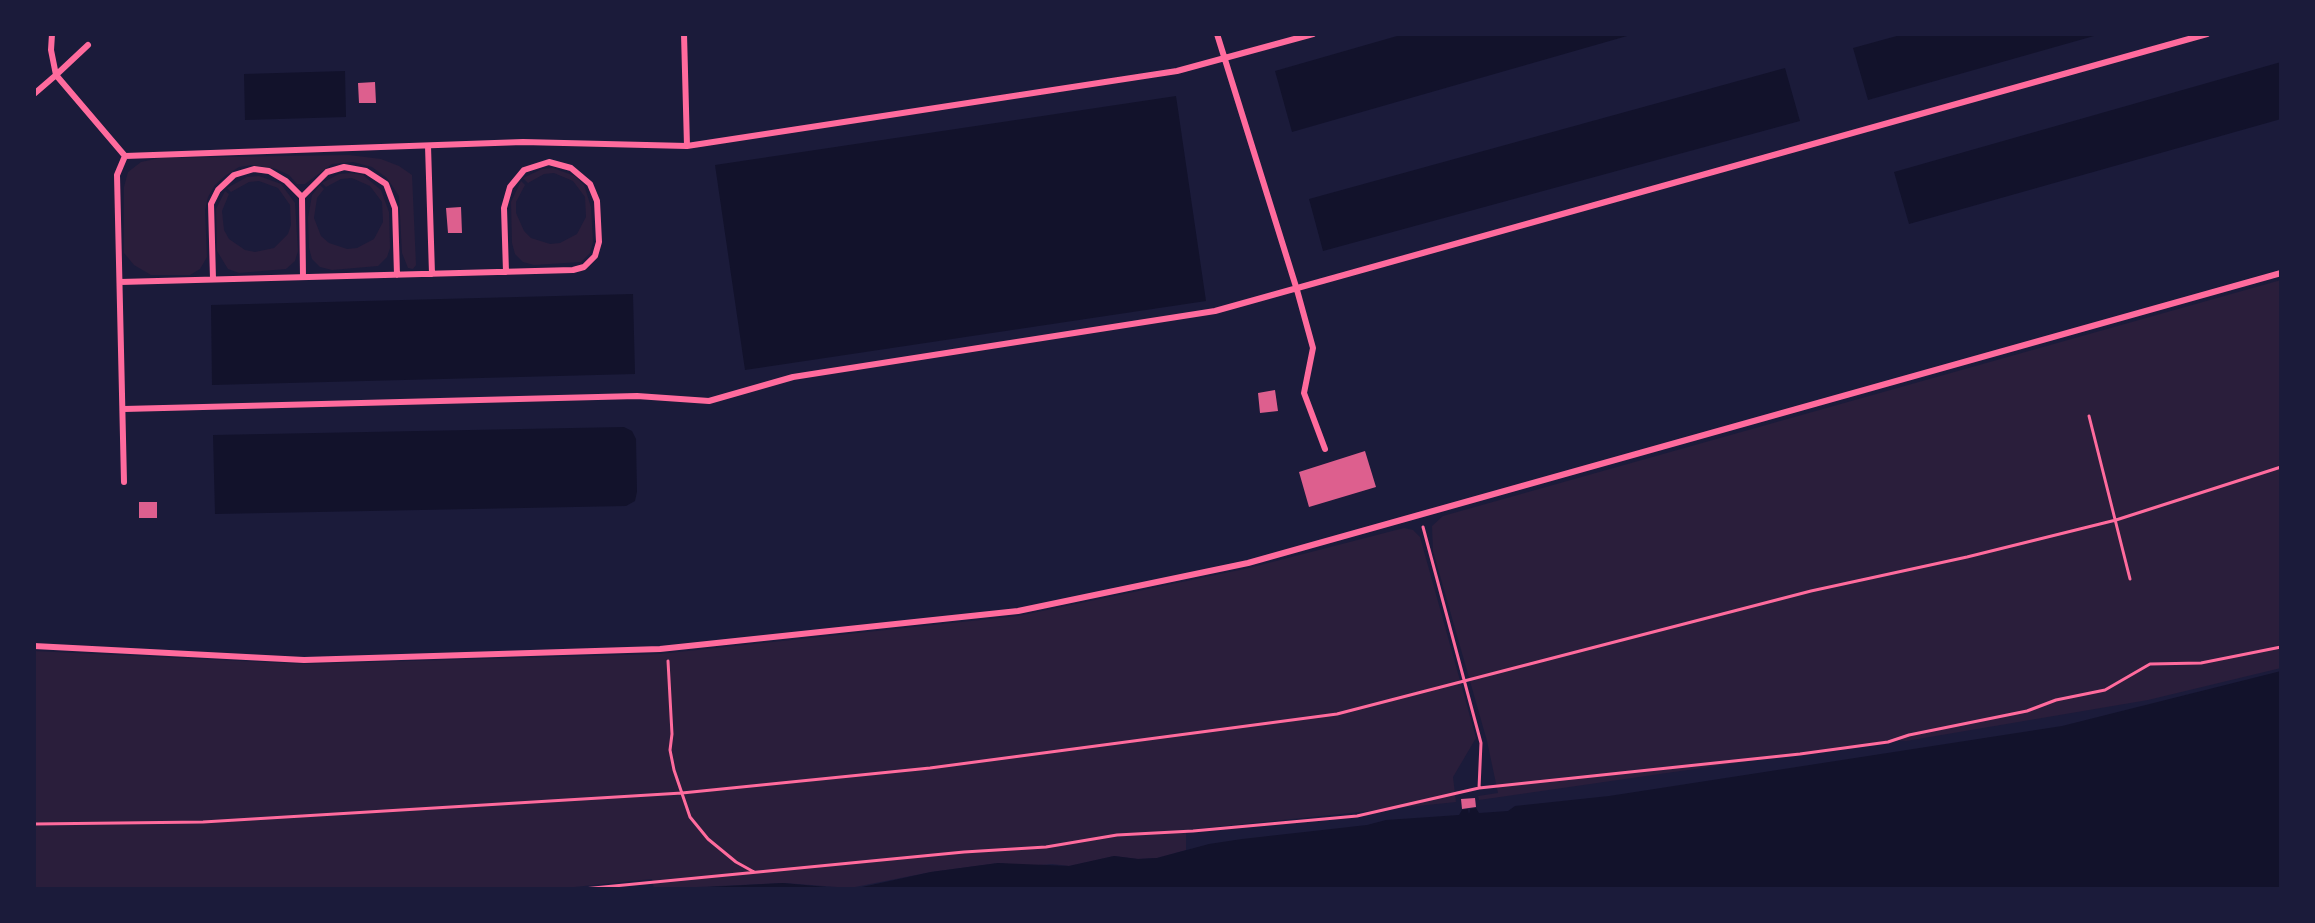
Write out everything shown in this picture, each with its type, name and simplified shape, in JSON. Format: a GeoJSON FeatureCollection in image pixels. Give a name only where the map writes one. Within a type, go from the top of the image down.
{"type":"FeatureCollection","features":[{"type":"Feature","properties":{"kind":"lane"},"geometry":{"type":"LineString","coordinates":[[52,34],[51,50],[56,75],[125,156]]}},
{"type":"Feature","properties":{"kind":"lane"},"geometry":{"type":"LineString","coordinates":[[684,34],[687,146]]}},
{"type":"Feature","properties":{"kind":"lane"},"geometry":{"type":"LineString","coordinates":[[1217,34],[1313,348],[1304,393],[1325,449]]}},
{"type":"Feature","properties":{"kind":"lane"},"geometry":{"type":"LineString","coordinates":[[125,156],[523,142],[687,146],[1177,71],[1313,34]]}},
{"type":"Feature","properties":{"kind":"lane"},"geometry":{"type":"LineString","coordinates":[[124,409],[637,396],[709,401],[793,377],[1215,311],[2207,34]]}},
{"type":"Feature","properties":{"kind":"lane"},"geometry":{"type":"LineString","coordinates":[[34,94],[88,45]]}},
{"type":"Feature","properties":{"kind":"lane"},"geometry":{"type":"LineString","coordinates":[[428,146],[432,274]]}},
{"type":"Feature","properties":{"kind":"lane"},"geometry":{"type":"LineString","coordinates":[[124,482],[117,175],[125,156]]}},
{"type":"Feature","properties":{"kind":"lane"},"geometry":{"type":"LineString","coordinates":[[120,282],[213,279],[397,275],[506,272],[573,270],[584,267],[595,256],[599,242],[597,201],[590,184],[571,168],[549,162],[524,170],[510,187],[504,208],[506,272]]}},
{"type":"Feature","properties":{"kind":"lane"},"geometry":{"type":"LineString","coordinates":[[302,197],[327,172],[344,167],[366,171],[386,184],[395,208],[397,275]]}},
{"type":"Feature","properties":{"kind":"lane"},"geometry":{"type":"LineString","coordinates":[[213,279],[211,204],[218,190],[234,175],[254,169],[269,171],[286,181],[302,197],[303,277]]}},
{"type":"Feature","properties":{"kind":"lane"},"geometry":{"type":"LineString","coordinates":[[34,646],[304,660],[667,649],[1018,611],[1248,563],[2281,273]]}},
{"type":"Feature","properties":{"kind":"path"},"geometry":{"type":"LineString","coordinates":[[2089,416],[2130,579]]}},
{"type":"Feature","properties":{"kind":"path"},"geometry":{"type":"LineString","coordinates":[[34,824],[203,822],[682,793],[930,768],[1337,714],[1811,591],[2116,520],[2281,467]]}},
{"type":"Feature","properties":{"kind":"path"},"geometry":{"type":"LineString","coordinates":[[1420,516],[1481,743],[1479,788]]}},
{"type":"Feature","properties":{"kind":"path"},"geometry":{"type":"LineString","coordinates":[[583,889],[964,852],[1046,847],[1117,835],[1357,816],[1479,788],[1888,742],[2105,690],[2150,664],[2201,663],[2281,647]]}},
{"type":"Feature","properties":{"kind":"path"},"geometry":{"type":"LineString","coordinates":[[667,649],[672,734],[670,750],[690,817],[708,839],[754,872]]}},
{"type":"Feature","properties":{"kind":"shaded area"},"geometry":{"type":"Polygon","coordinates":[[[1404,34],[1634,34],[1292,132],[1275,71],[1404,34]]]}},
{"type":"Feature","properties":{"kind":"shaded area"},"geometry":{"type":"Polygon","coordinates":[[[1904,34],[2101,34],[1868,100],[1853,48],[1904,34]]]}},
{"type":"Feature","properties":{"kind":"shaded area"},"geometry":{"type":"Polygon","coordinates":[[[2281,62],[2281,119],[1909,224],[1894,172],[2281,62]]]}},
{"type":"Feature","properties":{"kind":"shaded area"},"geometry":{"type":"Polygon","coordinates":[[[1785,68],[1800,121],[1323,251],[1309,199],[1785,68]]]}},
{"type":"Feature","properties":{"kind":"shaded area"},"geometry":{"type":"Polygon","coordinates":[[[345,71],[346,117],[245,120],[244,74],[345,71]]]}},
{"type":"Feature","properties":{"kind":"shaded area"},"geometry":{"type":"Polygon","coordinates":[[[1176,96],[1206,301],[745,370],[715,165],[1176,96]]]}},
{"type":"Feature","properties":{"kind":"shaded area"},"geometry":{"type":"Polygon","coordinates":[[[349,155],[381,159],[412,175],[416,265],[413,269],[408,268],[402,253],[399,196],[387,178],[372,167],[353,162],[332,164],[305,184],[297,184],[289,175],[276,169],[252,165],[239,167],[225,176],[215,185],[205,210],[207,257],[200,269],[190,275],[151,275],[134,265],[124,253],[124,187],[128,172],[141,162],[160,158],[349,155]]]}},
{"type":"Feature","properties":{"kind":"shaded area"},"geometry":{"type":"Polygon","coordinates":[[[553,168],[575,176],[584,185],[591,207],[593,242],[590,253],[581,262],[534,265],[523,262],[515,254],[512,243],[511,202],[521,181],[525,185],[516,202],[516,213],[524,231],[531,238],[550,244],[560,243],[577,234],[586,217],[585,197],[573,181],[554,173],[544,174],[528,183],[523,178],[542,169],[553,168]]]}},
{"type":"Feature","properties":{"kind":"shaded area"},"geometry":{"type":"Polygon","coordinates":[[[339,174],[363,175],[381,190],[389,212],[390,248],[387,257],[378,266],[332,270],[320,267],[312,259],[309,248],[308,218],[312,195],[320,185],[324,189],[317,198],[314,218],[321,236],[329,243],[347,249],[357,248],[374,239],[383,222],[382,202],[370,186],[352,178],[341,179],[326,187],[322,183],[339,174]]]}},
{"type":"Feature","properties":{"kind":"shaded area"},"geometry":{"type":"Polygon","coordinates":[[[259,176],[281,184],[295,203],[298,251],[295,261],[286,269],[239,273],[228,269],[217,251],[216,209],[225,191],[229,194],[222,211],[224,230],[229,239],[245,250],[255,252],[274,248],[288,234],[291,225],[290,205],[278,188],[259,181],[249,182],[231,192],[227,188],[247,177],[259,176]]]}},
{"type":"Feature","properties":{"kind":"shaded area"},"geometry":{"type":"Polygon","coordinates":[[[2281,280],[2281,668],[2148,700],[1906,741],[1479,800],[1478,796],[1498,793],[1487,741],[1433,551],[1432,526],[1443,516],[2281,280]]]}},
{"type":"Feature","properties":{"kind":"shaded area"},"geometry":{"type":"Polygon","coordinates":[[[633,294],[635,374],[212,385],[211,305],[633,294]]]}},
{"type":"Feature","properties":{"kind":"shaded area"},"geometry":{"type":"Polygon","coordinates":[[[624,427],[632,431],[636,439],[637,492],[635,501],[626,506],[215,514],[213,435],[624,427]]]}},
{"type":"Feature","properties":{"kind":"shaded area"},"geometry":{"type":"Polygon","coordinates":[[[1404,528],[1413,530],[1420,537],[1476,738],[1453,777],[1456,802],[1186,830],[1186,850],[1157,858],[1114,856],[1069,866],[998,863],[850,888],[784,883],[654,889],[652,879],[555,889],[34,889],[34,651],[303,664],[659,654],[1018,616],[1249,568],[1404,528]]]}},
{"type":"Feature","properties":{"kind":"shaded area"},"geometry":{"type":"Polygon","coordinates":[[[2281,671],[2281,889],[671,889],[783,883],[862,887],[931,872],[998,863],[1069,866],[1114,856],[1157,858],[1242,839],[1367,825],[1386,820],[1459,815],[1462,810],[1468,809],[1469,814],[1470,809],[1476,808],[1479,813],[1508,811],[1515,806],[1609,796],[2062,726],[2281,671]]]}},
{"type":"Feature","properties":{"kind":"building"},"geometry":{"type":"Polygon","coordinates":[[[375,82],[376,103],[359,103],[358,83],[375,82]]]}},
{"type":"Feature","properties":{"kind":"building"},"geometry":{"type":"Polygon","coordinates":[[[461,207],[462,233],[448,233],[446,208],[461,207]]]}},
{"type":"Feature","properties":{"kind":"building"},"geometry":{"type":"Polygon","coordinates":[[[1275,390],[1278,411],[1260,413],[1258,393],[1275,390]]]}},
{"type":"Feature","properties":{"kind":"building"},"geometry":{"type":"Polygon","coordinates":[[[1365,451],[1376,487],[1309,507],[1299,472],[1365,451]]]}},
{"type":"Feature","properties":{"kind":"building"},"geometry":{"type":"Polygon","coordinates":[[[139,502],[157,502],[157,518],[139,518],[139,502]]]}},
{"type":"Feature","properties":{"kind":"building"},"geometry":{"type":"Polygon","coordinates":[[[1475,798],[1476,807],[1462,809],[1461,799],[1475,798]]]}}]}
